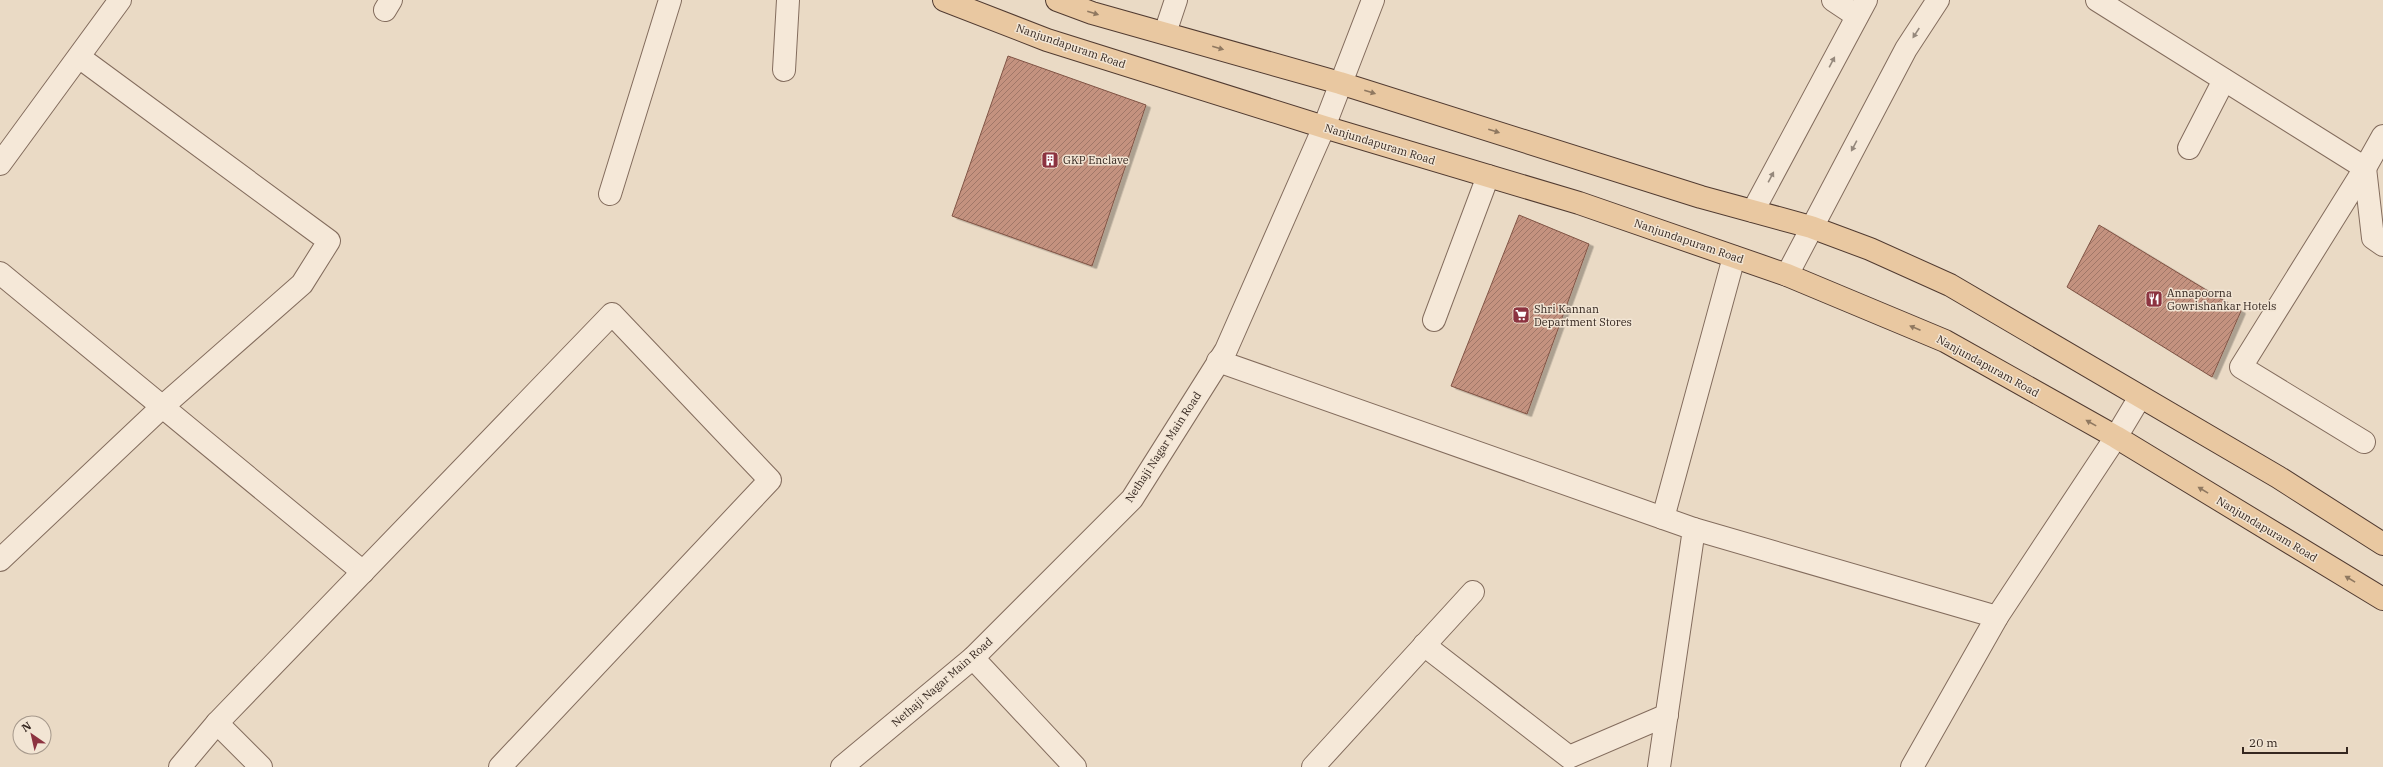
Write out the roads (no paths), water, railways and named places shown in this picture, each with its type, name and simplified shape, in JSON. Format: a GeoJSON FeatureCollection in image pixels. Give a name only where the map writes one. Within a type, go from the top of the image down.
{"type":"FeatureCollection","features":[{"type":"Feature","properties":{"kind":"main road","name":"Nanjundapuram Road"},"geometry":{"type":"LineString","coordinates":[[944,0],[1047,40],[1324,127],[1579,203],[1787,275],[1945,341],[2116,437],[2383,599]]}},
{"type":"Feature","properties":{"kind":"main road"},"geometry":{"type":"LineString","coordinates":[[1057,0],[1092,13],[1340,83],[1701,197],[1811,227],[1870,249],[1950,285],[2278,477],[2383,544]]}},
{"type":"Feature","properties":{"kind":"street"},"geometry":{"type":"LineString","coordinates":[[0,164],[120,0]]}},
{"type":"Feature","properties":{"kind":"street"},"geometry":{"type":"LineString","coordinates":[[610,194],[670,0]]}},
{"type":"Feature","properties":{"kind":"street"},"geometry":{"type":"LineString","coordinates":[[784,70],[788,0]]}},
{"type":"Feature","properties":{"kind":"street"},"geometry":{"type":"LineString","coordinates":[[1165,33],[1176,0]]}},
{"type":"Feature","properties":{"kind":"street","name":"Nethaji Nagar Main Road"},"geometry":{"type":"LineString","coordinates":[[842,767],[973,658],[1132,499],[1226,350],[1324,127],[1372,0]]}},
{"type":"Feature","properties":{"kind":"street"},"geometry":{"type":"LineString","coordinates":[[1753,211],[1862,8],[1833,0]]}},
{"type":"Feature","properties":{"kind":"street"},"geometry":{"type":"LineString","coordinates":[[1787,275],[1906,49],[1938,0]]}},
{"type":"Feature","properties":{"kind":"street"},"geometry":{"type":"LineString","coordinates":[[2097,0],[2364,168]]}},
{"type":"Feature","properties":{"kind":"street"},"geometry":{"type":"LineString","coordinates":[[0,560],[162,407],[302,284],[328,241],[79,57]]}},
{"type":"Feature","properties":{"kind":"street"},"geometry":{"type":"LineString","coordinates":[[2189,148],[2224,80]]}},
{"type":"Feature","properties":{"kind":"street"},"geometry":{"type":"LineString","coordinates":[[2364,442],[2242,367],[2383,136]]}},
{"type":"Feature","properties":{"kind":"street"},"geometry":{"type":"LineString","coordinates":[[2364,168],[2372,238],[2383,245]]}},
{"type":"Feature","properties":{"kind":"street"},"geometry":{"type":"LineString","coordinates":[[1434,320],[1488,176]]}},
{"type":"Feature","properties":{"kind":"street"},"geometry":{"type":"LineString","coordinates":[[1663,518],[1734,257]]}},
{"type":"Feature","properties":{"kind":"street"},"geometry":{"type":"LineString","coordinates":[[0,273],[363,572]]}},
{"type":"Feature","properties":{"kind":"street"},"geometry":{"type":"LineString","coordinates":[[180,767],[217,723],[612,314],[770,480],[500,767]]}},
{"type":"Feature","properties":{"kind":"street"},"geometry":{"type":"LineString","coordinates":[[1218,361],[1663,518],[1997,617]]}},
{"type":"Feature","properties":{"kind":"street"},"geometry":{"type":"LineString","coordinates":[[1912,767],[1997,617],[2116,437],[2140,397]]}},
{"type":"Feature","properties":{"kind":"street"},"geometry":{"type":"LineString","coordinates":[[1659,767],[1694,528]]}},
{"type":"Feature","properties":{"kind":"street"},"geometry":{"type":"LineString","coordinates":[[1312,767],[1473,592]]}},
{"type":"Feature","properties":{"kind":"street"},"geometry":{"type":"LineString","coordinates":[[1424,645],[1569,757],[1667,715]]}},
{"type":"Feature","properties":{"kind":"street"},"geometry":{"type":"LineString","coordinates":[[973,658],[1075,767]]}},
{"type":"Feature","properties":{"kind":"street"},"geometry":{"type":"LineString","coordinates":[[217,723],[262,767]]}},
{"type":"Feature","properties":{"kind":"place","name":"GKP Enclave"},"geometry":{"type":"Point","coordinates":[1050,160]}},
{"type":"Feature","properties":{"kind":"place","name":"Annapoorna Gowrishankar Hotels"},"geometry":{"type":"Point","coordinates":[2154,299]}},
{"type":"Feature","properties":{"kind":"place","name":"Shri Kannan Department Stores"},"geometry":{"type":"Point","coordinates":[1521,315]}}]}
